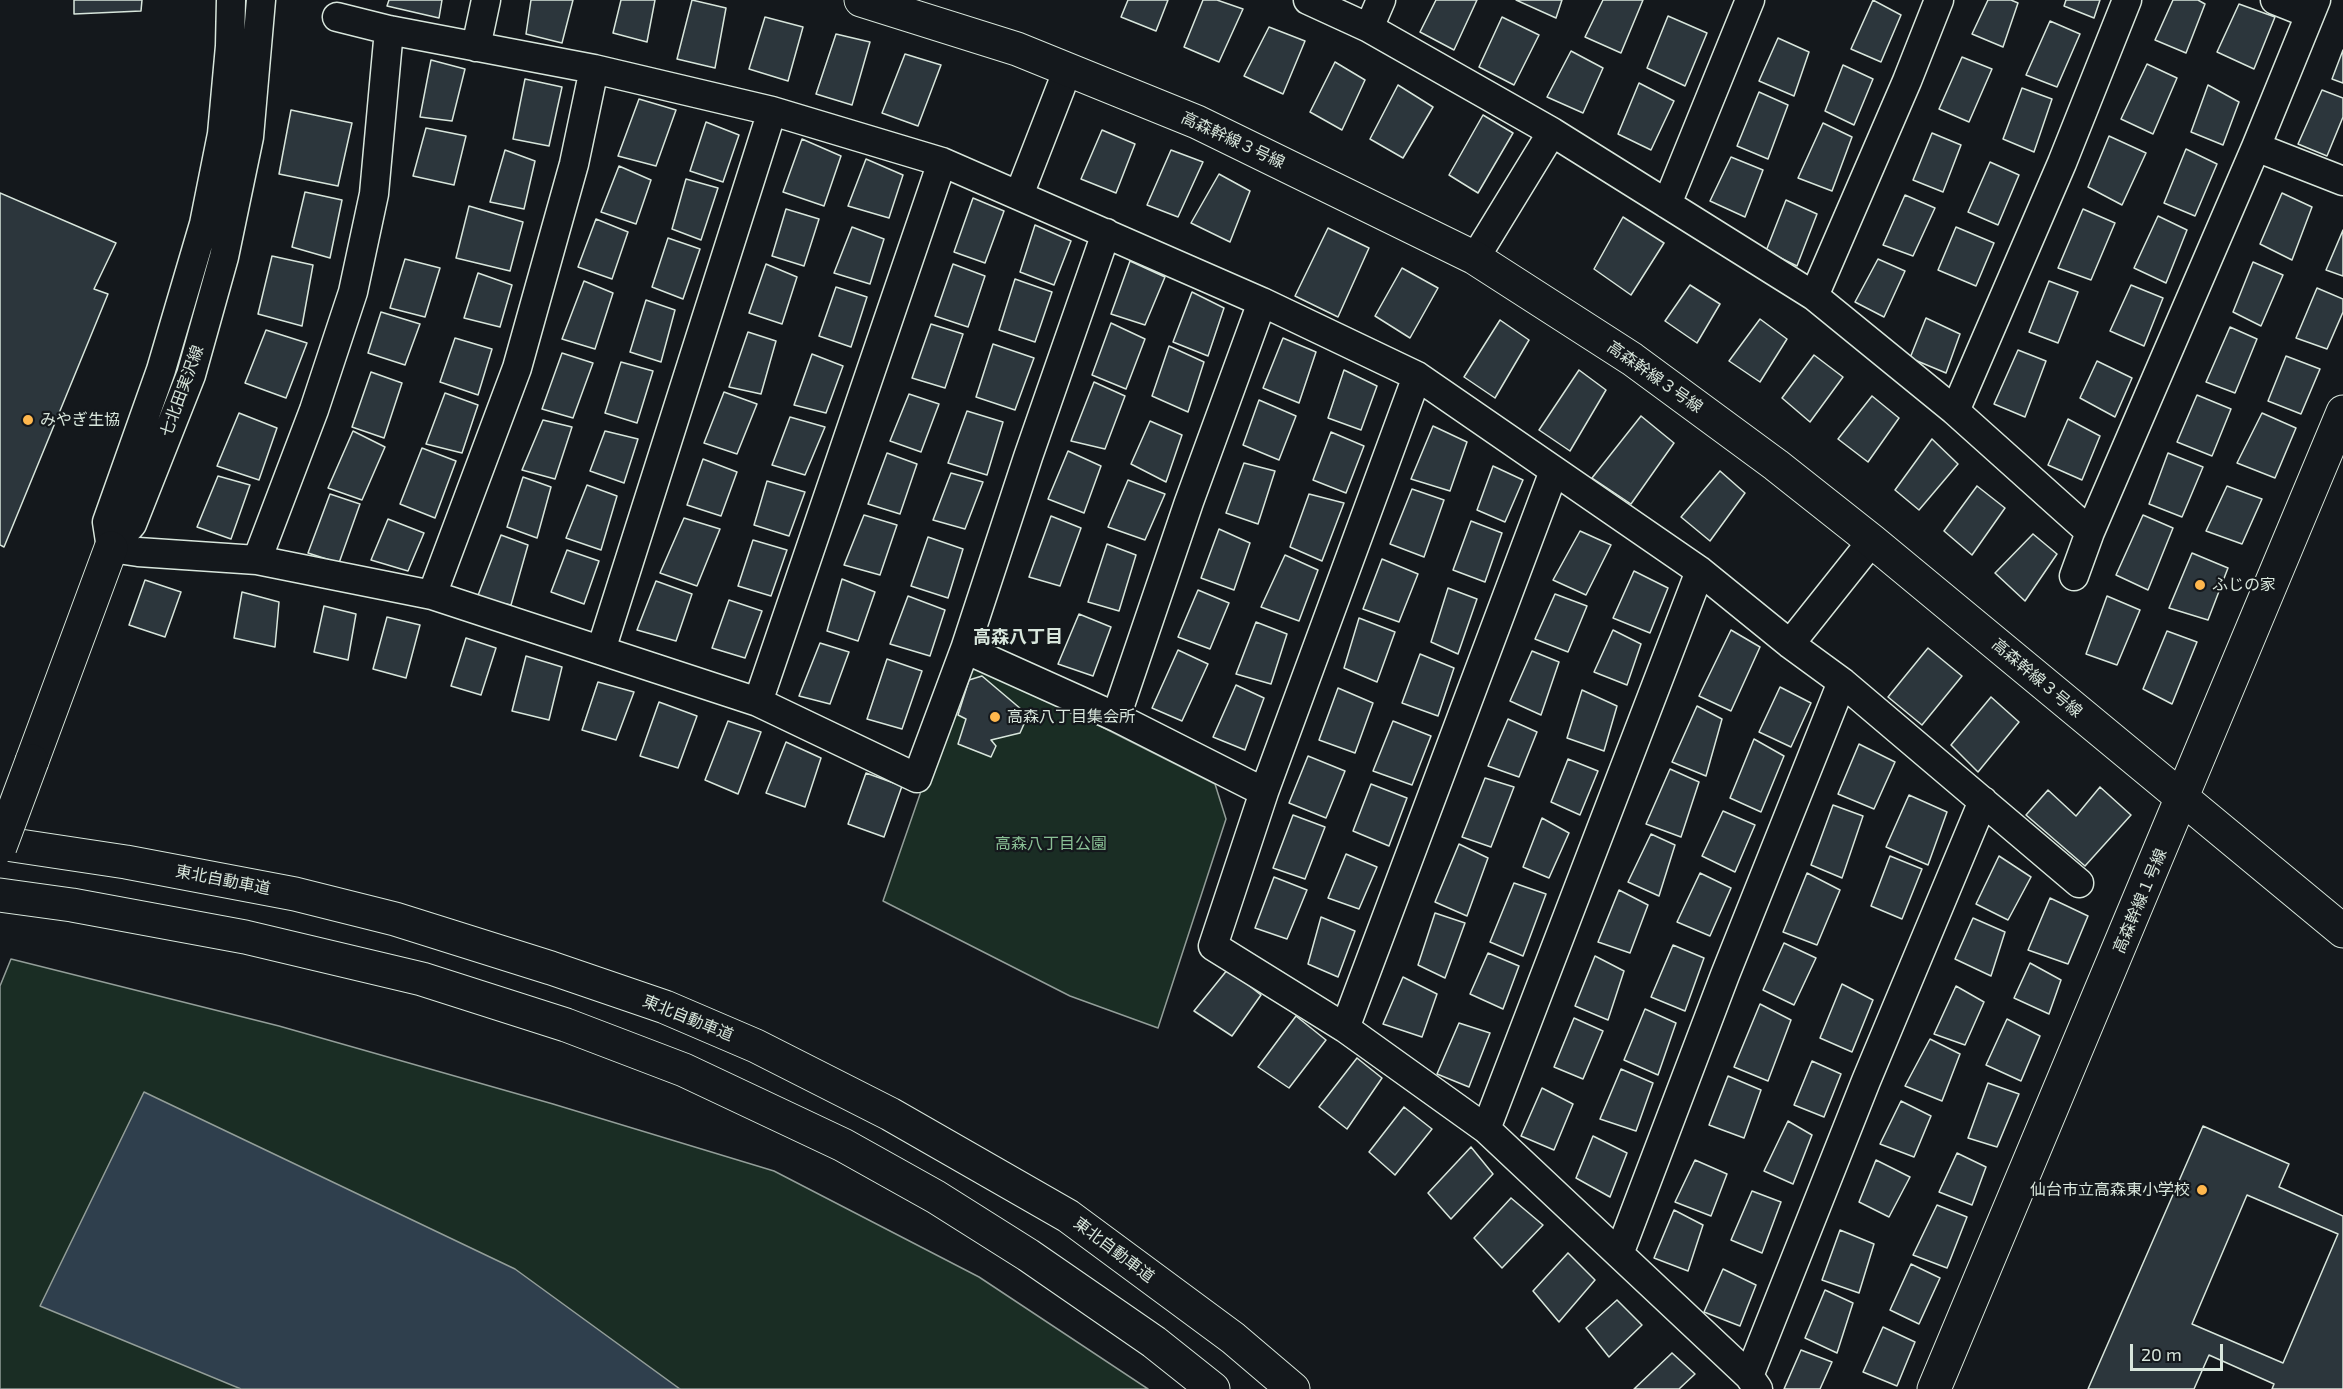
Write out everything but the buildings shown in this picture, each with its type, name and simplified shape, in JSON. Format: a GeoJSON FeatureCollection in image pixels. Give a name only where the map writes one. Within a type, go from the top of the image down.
{"type":"FeatureCollection","features":[{"type":"Feature","properties":{"kind":"main road","name":"高森幹線３号線"},"geometry":{"type":"LineString","coordinates":[[861,0],[1017,49],[1197,122],[1475,258],[1632,358],[1776,465],[1872,541],[2343,931]]}},
{"type":"Feature","properties":{"kind":"main road","name":"高森幹線１号線"},"geometry":{"type":"LineString","coordinates":[[1934,1389],[2343,412]]}},
{"type":"Feature","properties":{"kind":"main road","name":"七北田実沢線"},"geometry":{"type":"LineString","coordinates":[[0,845],[111,548]]}},
{"type":"Feature","properties":{"kind":"main road","name":"東北自動車道"},"geometry":{"type":"LineString","coordinates":[[0,845],[126,862],[317,899],[417,926],[665,1007],[756,1046],[890,1114],[1068,1216],[1233,1338],[1293,1389]]}},
{"type":"Feature","properties":{"kind":"main road"},"geometry":{"type":"LineString","coordinates":[[0,895],[72,905],[245,937],[422,978],[566,1025],[684,1070],[843,1145],[936,1197],[1028,1255],[1154,1342],[1213,1389]]}},
{"type":"Feature","properties":{"kind":"street"},"geometry":{"type":"LineString","coordinates":[[231,0],[230,46],[222,134],[204,224],[161,370],[107,522],[111,548],[257,560],[432,595],[758,702],[917,778],[965,649],[1028,457],[1106,233]]}},
{"type":"Feature","properties":{"kind":"street","name":"七北田実沢線"},"geometry":{"type":"LineString","coordinates":[[111,548],[132,524],[191,375],[224,257],[249,137],[261,0]]}},
{"type":"Feature","properties":{"kind":"street"},"geometry":{"type":"LineString","coordinates":[[476,47],[486,0]]}},
{"type":"Feature","properties":{"kind":"street"},"geometry":{"type":"LineString","coordinates":[[1308,0],[1369,28],[1552,132],[1814,297],[1955,411],[2090,532]]}},
{"type":"Feature","properties":{"kind":"street"},"geometry":{"type":"LineString","coordinates":[[1369,28],[1381,0]]}},
{"type":"Feature","properties":{"kind":"street"},"geometry":{"type":"LineString","coordinates":[[1667,204],[1749,0]]}},
{"type":"Feature","properties":{"kind":"street"},"geometry":{"type":"LineString","coordinates":[[1814,297],[1940,0]]}},
{"type":"Feature","properties":{"kind":"street"},"geometry":{"type":"LineString","coordinates":[[1955,411],[2062,163],[2127,0]]}},
{"type":"Feature","properties":{"kind":"street"},"geometry":{"type":"LineString","coordinates":[[2074,576],[2090,532],[2256,147],[2313,7],[2275,0]]}},
{"type":"Feature","properties":{"kind":"street"},"geometry":{"type":"LineString","coordinates":[[337,17],[389,30],[594,69],[772,111],[942,162],[1262,302],[1417,376],[1700,571],[1790,644],[1842,682],[2079,883]]}},
{"type":"Feature","properties":{"kind":"street"},"geometry":{"type":"LineString","coordinates":[[257,560],[314,410],[352,292],[375,194],[389,30]]}},
{"type":"Feature","properties":{"kind":"street"},"geometry":{"type":"LineString","coordinates":[[432,595],[517,368],[574,164],[594,69]]}},
{"type":"Feature","properties":{"kind":"street"},"geometry":{"type":"LineString","coordinates":[[1019,195],[1068,69]]}},
{"type":"Feature","properties":{"kind":"street"},"geometry":{"type":"LineString","coordinates":[[602,650],[772,111]]}},
{"type":"Feature","properties":{"kind":"street"},"geometry":{"type":"LineString","coordinates":[[1475,258],[1552,132]]}},
{"type":"Feature","properties":{"kind":"street"},"geometry":{"type":"LineString","coordinates":[[2256,147],[2343,182]]}},
{"type":"Feature","properties":{"kind":"street"},"geometry":{"type":"LineString","coordinates":[[758,702],[942,162]]}},
{"type":"Feature","properties":{"kind":"street"},"geometry":{"type":"LineString","coordinates":[[1116,717],[1262,302]]}},
{"type":"Feature","properties":{"kind":"street"},"geometry":{"type":"LineString","coordinates":[[1417,376],[1264,792],[1213,946],[1345,1028],[1486,1129],[1754,1383],[1866,1081],[1983,801]]}},
{"type":"Feature","properties":{"kind":"street"},"geometry":{"type":"LineString","coordinates":[[1345,1028],[1554,471]]}},
{"type":"Feature","properties":{"kind":"street"},"geometry":{"type":"LineString","coordinates":[[1790,644],[1872,541]]}},
{"type":"Feature","properties":{"kind":"street"},"geometry":{"type":"LineString","coordinates":[[1486,1129],[1700,571]]}},
{"type":"Feature","properties":{"kind":"street"},"geometry":{"type":"LineString","coordinates":[[965,649],[1116,717],[1264,792]]}},
{"type":"Feature","properties":{"kind":"street"},"geometry":{"type":"LineString","coordinates":[[1620,1254],[1721,987],[1842,682]]}},
{"type":"Feature","properties":{"kind":"green space","name":"高森八丁目公園"},"geometry":{"type":"Polygon","coordinates":[[[964,667],[987,669],[1215,784],[1226,819],[1158,1028],[1070,996],[883,901],[964,667]]]}},
{"type":"Feature","properties":{"kind":"green space"},"geometry":{"type":"Polygon","coordinates":[[[11,959],[279,1026],[553,1104],[774,1171],[979,1277],[1148,1389],[0,1389],[0,986],[11,959]]]}},
{"type":"Feature","properties":{"kind":"water"},"geometry":{"type":"Polygon","coordinates":[[[144,1092],[515,1269],[680,1389],[241,1389],[40,1306],[144,1092]]]}},
{"type":"Feature","properties":{"kind":"place","name":"みやぎ生協"},"geometry":{"type":"Point","coordinates":[28,420]}},
{"type":"Feature","properties":{"kind":"place","name":"ふじの家"},"geometry":{"type":"Point","coordinates":[2200,585]}},
{"type":"Feature","properties":{"kind":"place","name":"高森八丁目集会所"},"geometry":{"type":"Point","coordinates":[995,717]}},
{"type":"Feature","properties":{"kind":"place","name":"仙台市立高森東小学校"},"geometry":{"type":"Point","coordinates":[2202,1190]}},
{"type":"Feature","properties":{"kind":"district","name":"高森八丁目"},"geometry":{"type":"Point","coordinates":[1018,637]}}]}
